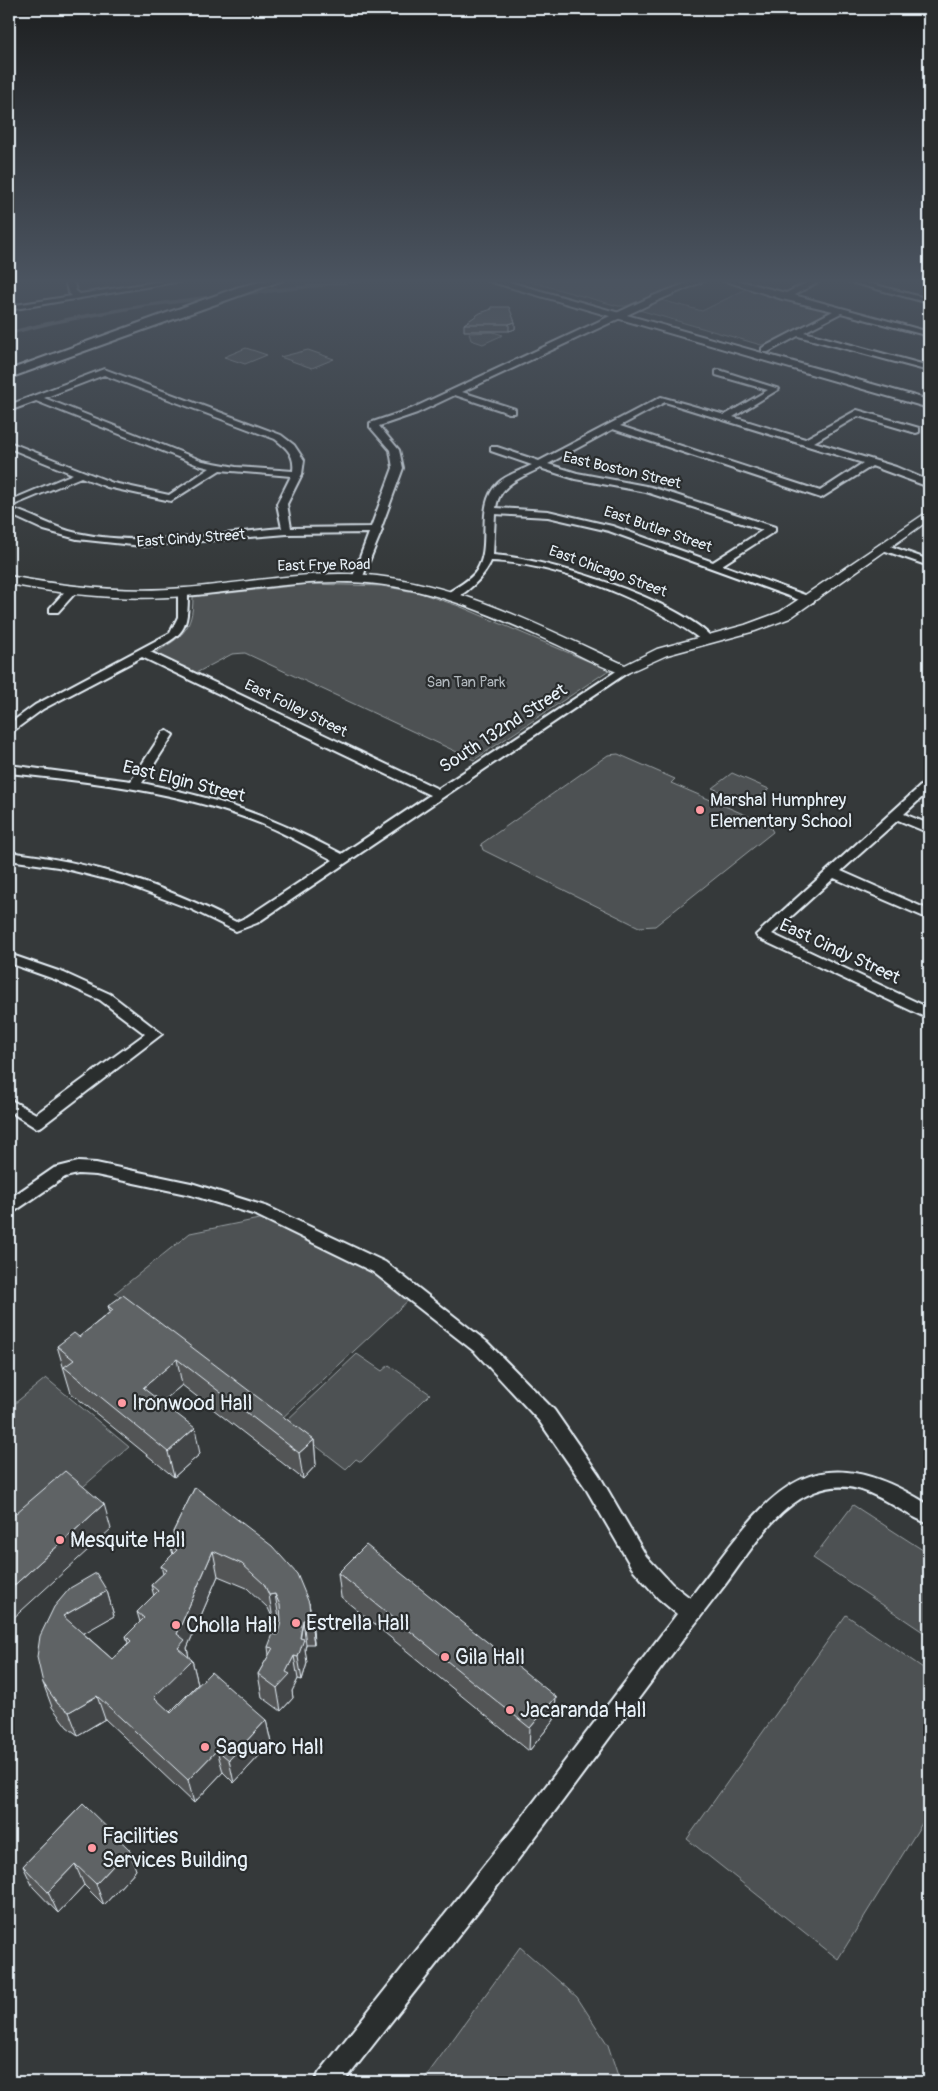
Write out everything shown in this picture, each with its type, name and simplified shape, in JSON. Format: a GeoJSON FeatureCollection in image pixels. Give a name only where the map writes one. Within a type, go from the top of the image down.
{"type":"FeatureCollection","features":[{"type":"Feature","properties":{"kind":"main road"},"geometry":{"type":"LineString","coordinates":[[839,378],[929,404]]}},
{"type":"Feature","properties":{"kind":"main road"},"geometry":{"type":"LineString","coordinates":[[864,378],[929,396]]}},
{"type":"Feature","properties":{"kind":"street"},"geometry":{"type":"LineString","coordinates":[[9,408],[89,378]]}},
{"type":"Feature","properties":{"kind":"street"},"geometry":{"type":"LineString","coordinates":[[119,378],[278,437],[291,447],[299,460],[296,474],[282,504],[287,531]]}},
{"type":"Feature","properties":{"kind":"street"},"geometry":{"type":"LineString","coordinates":[[357,579],[377,530],[398,468],[394,450],[373,425],[414,411],[485,378]]}},
{"type":"Feature","properties":{"kind":"street"},"geometry":{"type":"LineString","coordinates":[[726,418],[776,389],[735,378]]}},
{"type":"Feature","properties":{"kind":"street"},"geometry":{"type":"LineString","coordinates":[[454,392],[512,412]]}},
{"type":"Feature","properties":{"kind":"street"},"geometry":{"type":"LineString","coordinates":[[36,398],[201,463],[243,471],[296,474]]}},
{"type":"Feature","properties":{"kind":"street"},"geometry":{"type":"LineString","coordinates":[[450,596],[476,577],[484,566],[493,496],[497,489],[509,479],[536,464],[664,399],[871,462],[929,484]]}},
{"type":"Feature","properties":{"kind":"street"},"geometry":{"type":"LineString","coordinates":[[807,442],[857,413],[916,430]]}},
{"type":"Feature","properties":{"kind":"street"},"geometry":{"type":"LineString","coordinates":[[611,426],[821,495],[871,462]]}},
{"type":"Feature","properties":{"kind":"street"},"geometry":{"type":"LineString","coordinates":[[9,445],[110,485],[172,498],[217,467]]}},
{"type":"Feature","properties":{"kind":"street","name":"East Boston Street"},"geometry":{"type":"LineString","coordinates":[[494,449],[575,476],[648,489],[771,529],[714,566]]}},
{"type":"Feature","properties":{"kind":"street"},"geometry":{"type":"LineString","coordinates":[[9,504],[80,474]]}},
{"type":"Feature","properties":{"kind":"street","name":"East Cindy Street"},"geometry":{"type":"LineString","coordinates":[[9,511],[48,528],[78,536],[126,542],[170,542],[287,531],[377,530]]}},
{"type":"Feature","properties":{"kind":"street","name":"East Butler Street"},"geometry":{"type":"LineString","coordinates":[[491,511],[548,514],[588,523],[809,600]]}},
{"type":"Feature","properties":{"kind":"street"},"geometry":{"type":"LineString","coordinates":[[809,600],[929,515]]}},
{"type":"Feature","properties":{"kind":"street"},"geometry":{"type":"LineString","coordinates":[[884,546],[929,563]]}},
{"type":"Feature","properties":{"kind":"street","name":"East Chicago Street"},"geometry":{"type":"LineString","coordinates":[[486,558],[525,560],[552,566],[666,610],[708,640]]}},
{"type":"Feature","properties":{"kind":"street","name":"East Frye Road"},"geometry":{"type":"LineString","coordinates":[[9,580],[72,590],[122,594],[183,592],[305,580],[357,579],[402,584],[450,596],[534,629],[625,670]]}},
{"type":"Feature","properties":{"kind":"street"},"geometry":{"type":"LineString","coordinates":[[54,610],[72,590]]}},
{"type":"Feature","properties":{"kind":"street"},"geometry":{"type":"LineString","coordinates":[[9,730],[39,706],[174,635],[183,617],[183,592]]}},
{"type":"Feature","properties":{"kind":"street","name":"South 132nd Street"},"geometry":{"type":"LineString","coordinates":[[9,856],[52,861],[122,876],[199,907],[221,921],[236,927],[252,920],[625,670],[662,652],[773,620],[809,600]]}},
{"type":"Feature","properties":{"kind":"street","name":"East Folley Street"},"geometry":{"type":"LineString","coordinates":[[141,652],[438,794]]}},
{"type":"Feature","properties":{"kind":"street"},"geometry":{"type":"LineString","coordinates":[[136,783],[167,735]]}},
{"type":"Feature","properties":{"kind":"street","name":"East Elgin Street"},"geometry":{"type":"LineString","coordinates":[[9,768],[136,783],[209,801],[267,822],[341,859]]}},
{"type":"Feature","properties":{"kind":"street"},"geometry":{"type":"LineString","coordinates":[[929,785],[832,872],[929,915]]}},
{"type":"Feature","properties":{"kind":"street"},"geometry":{"type":"LineString","coordinates":[[896,815],[929,829]]}},
{"type":"Feature","properties":{"kind":"street","name":"East Cindy Street"},"geometry":{"type":"LineString","coordinates":[[832,872],[763,935],[929,1014]]}},
{"type":"Feature","properties":{"kind":"street"},"geometry":{"type":"LineString","coordinates":[[9,958],[59,976],[105,997],[155,1034],[36,1122],[9,1104]]}},
{"type":"Feature","properties":{"kind":"street"},"geometry":{"type":"LineString","coordinates":[[9,1207],[60,1172],[78,1168],[96,1169],[191,1189],[267,1213],[379,1267],[479,1345],[547,1416],[592,1481],[639,1562],[666,1591],[691,1612]]}},
{"type":"Feature","properties":{"kind":"street"},"geometry":{"type":"LineString","coordinates":[[328,2082],[589,1747],[757,1527],[783,1498],[810,1484],[843,1478],[873,1483],[892,1492],[929,1515]]}},
{"type":"Feature","properties":{"kind":"green space","name":"San Tan Park"},"geometry":{"type":"Polygon","coordinates":[[[310,584],[382,586],[420,593],[459,606],[609,670],[474,760],[245,653],[232,654],[196,673],[155,653],[184,632],[191,618],[193,597],[310,584]]]}},
{"type":"Feature","properties":{"kind":"green space"},"geometry":{"type":"Polygon","coordinates":[[[618,754],[675,779],[671,783],[769,825],[773,832],[655,926],[639,927],[483,850],[481,844],[608,755],[618,754]]]}},
{"type":"Feature","properties":{"kind":"green space"},"geometry":{"type":"Polygon","coordinates":[[[732,773],[769,789],[750,804],[712,788],[732,773]]]}},
{"type":"Feature","properties":{"kind":"green space"},"geometry":{"type":"Polygon","coordinates":[[[274,1216],[414,1295],[280,1420],[115,1293],[190,1233],[274,1216]]]}},
{"type":"Feature","properties":{"kind":"green space"},"geometry":{"type":"Polygon","coordinates":[[[357,1354],[382,1371],[389,1365],[430,1394],[361,1462],[356,1459],[346,1469],[285,1422],[357,1354]]]}},
{"type":"Feature","properties":{"kind":"green space"},"geometry":{"type":"Polygon","coordinates":[[[46,1378],[129,1447],[9,1551],[9,1408],[46,1378]]]}},
{"type":"Feature","properties":{"kind":"green space"},"geometry":{"type":"Polygon","coordinates":[[[853,1505],[929,1554],[929,1636],[813,1558],[853,1505]]]}},
{"type":"Feature","properties":{"kind":"green space"},"geometry":{"type":"Polygon","coordinates":[[[846,1615],[929,1672],[929,1812],[838,1959],[687,1839],[846,1615]]]}},
{"type":"Feature","properties":{"kind":"green space"},"geometry":{"type":"Polygon","coordinates":[[[520,1947],[577,1997],[608,2045],[620,2082],[422,2082],[520,1947]]]}},
{"type":"Feature","properties":{"kind":"building"},"geometry":{"type":"Polygon","coordinates":[[[123,1295],[314,1440],[299,1453],[177,1359],[143,1388],[195,1428],[168,1452],[64,1367],[74,1360],[57,1346],[74,1333],[79,1337],[113,1310],[108,1306],[123,1295]]]}},
{"type":"Feature","properties":{"kind":"building"},"geometry":{"type":"Polygon","coordinates":[[[65,1471],[104,1504],[9,1590],[9,1519],[65,1471]]]}},
{"type":"Feature","properties":{"kind":"building"},"geometry":{"type":"Polygon","coordinates":[[[195,1487],[272,1546],[297,1574],[309,1603],[311,1620],[303,1620],[300,1638],[304,1639],[298,1657],[294,1656],[286,1672],[290,1674],[277,1688],[258,1674],[273,1648],[268,1647],[273,1634],[278,1635],[281,1621],[280,1605],[275,1594],[269,1595],[264,1584],[242,1564],[213,1551],[177,1634],[185,1640],[178,1648],[192,1660],[154,1697],[171,1713],[211,1672],[266,1720],[229,1760],[217,1750],[188,1780],[97,1696],[69,1712],[58,1704],[43,1683],[37,1657],[40,1636],[54,1607],[70,1588],[96,1573],[107,1591],[63,1616],[112,1659],[131,1641],[126,1636],[144,1618],[137,1612],[158,1591],[151,1585],[167,1570],[161,1566],[177,1550],[170,1545],[179,1537],[173,1532],[195,1487]]]}},
{"type":"Feature","properties":{"kind":"building"},"geometry":{"type":"Polygon","coordinates":[[[366,1545],[556,1697],[530,1728],[338,1573],[366,1545]]]}},
{"type":"Feature","properties":{"kind":"building"},"geometry":{"type":"Polygon","coordinates":[[[83,1804],[129,1849],[96,1884],[75,1864],[48,1892],[23,1866],[83,1804]]]}},
{"type":"Feature","properties":{"kind":"place","name":"Marshal Humphrey Elementary School"},"geometry":{"type":"Point","coordinates":[700,810]}},
{"type":"Feature","properties":{"kind":"place","name":"Ironwood Hall"},"geometry":{"type":"Point","coordinates":[122,1403]}},
{"type":"Feature","properties":{"kind":"place","name":"Mesquite Hall"},"geometry":{"type":"Point","coordinates":[60,1540]}},
{"type":"Feature","properties":{"kind":"place","name":"Estrella Hall"},"geometry":{"type":"Point","coordinates":[296,1623]}},
{"type":"Feature","properties":{"kind":"place","name":"Cholla Hall"},"geometry":{"type":"Point","coordinates":[176,1625]}},
{"type":"Feature","properties":{"kind":"place","name":"Gila Hall"},"geometry":{"type":"Point","coordinates":[445,1657]}},
{"type":"Feature","properties":{"kind":"place","name":"Jacaranda Hall"},"geometry":{"type":"Point","coordinates":[510,1710]}},
{"type":"Feature","properties":{"kind":"place","name":"Saguaro Hall"},"geometry":{"type":"Point","coordinates":[205,1747]}},
{"type":"Feature","properties":{"kind":"place","name":"Facilities Services Building"},"geometry":{"type":"Point","coordinates":[92,1848]}}]}
